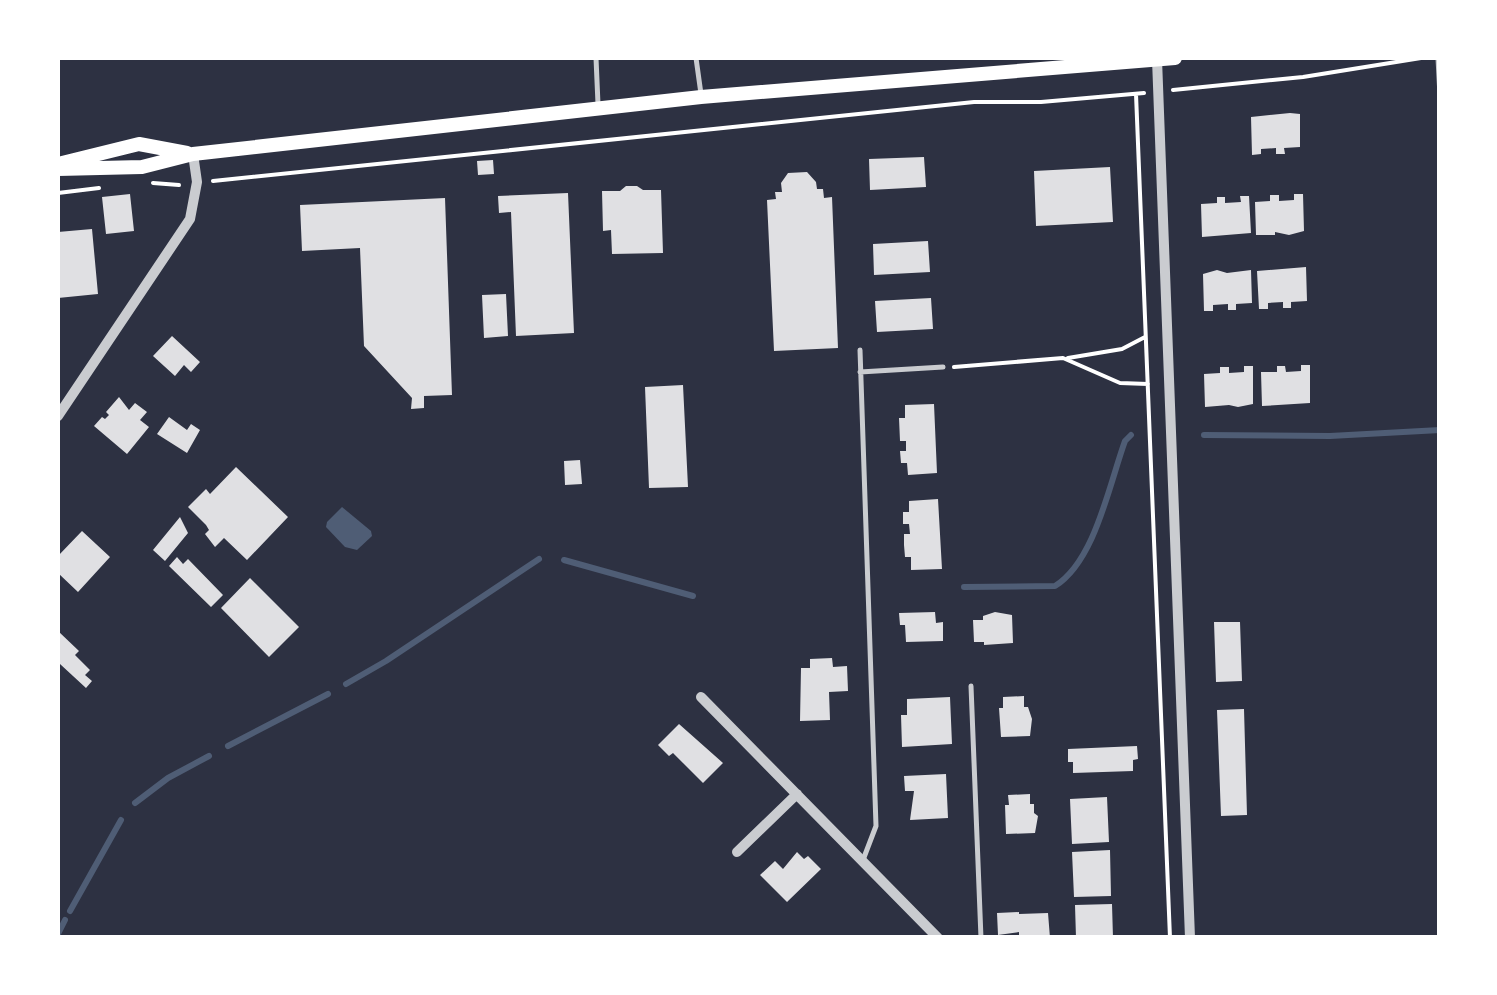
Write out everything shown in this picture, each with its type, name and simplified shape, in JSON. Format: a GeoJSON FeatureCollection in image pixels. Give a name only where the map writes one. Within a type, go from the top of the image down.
{"type":"FeatureCollection","features":[{"type":"Feature","properties":{"kind":"main road"},"geometry":{"type":"LineString","coordinates":[[58,167],[142,167],[193,154],[701,97],[1175,58]]}},
{"type":"Feature","properties":{"kind":"main road"},"geometry":{"type":"LineString","coordinates":[[58,167],[140,144],[193,154]]}},
{"type":"Feature","properties":{"kind":"street"},"geometry":{"type":"LineString","coordinates":[[1158,59],[1190,938]]}},
{"type":"Feature","properties":{"kind":"street"},"geometry":{"type":"LineString","coordinates":[[58,416],[183,232],[197,182],[193,154]]}},
{"type":"Feature","properties":{"kind":"street"},"geometry":{"type":"LineString","coordinates":[[702,697],[938,938]]}},
{"type":"Feature","properties":{"kind":"street"},"geometry":{"type":"LineString","coordinates":[[737,852],[797,794]]}},
{"type":"Feature","properties":{"kind":"lane"},"geometry":{"type":"LineString","coordinates":[[596,58],[598,108]]}},
{"type":"Feature","properties":{"kind":"lane"},"geometry":{"type":"LineString","coordinates":[[696,58],[701,97]]}},
{"type":"Feature","properties":{"kind":"lane"},"geometry":{"type":"LineString","coordinates":[[1438,58],[1440,96]]}},
{"type":"Feature","properties":{"kind":"lane"},"geometry":{"type":"LineString","coordinates":[[860,350],[876,826],[863,860]]}},
{"type":"Feature","properties":{"kind":"lane"},"geometry":{"type":"LineString","coordinates":[[860,372],[944,367]]}},
{"type":"Feature","properties":{"kind":"lane"},"geometry":{"type":"LineString","coordinates":[[972,686],[982,938]]}},
{"type":"Feature","properties":{"kind":"path"},"geometry":{"type":"LineString","coordinates":[[144,182],[173,185],[974,102],[1041,102],[1136,94],[1303,77],[1421,58]]}},
{"type":"Feature","properties":{"kind":"path"},"geometry":{"type":"LineString","coordinates":[[1136,94],[1170,938]]}},
{"type":"Feature","properties":{"kind":"path"},"geometry":{"type":"LineString","coordinates":[[58,193],[110,186]]}},
{"type":"Feature","properties":{"kind":"path"},"geometry":{"type":"LineString","coordinates":[[944,367],[1063,358],[1122,349],[1146,336]]}},
{"type":"Feature","properties":{"kind":"path"},"geometry":{"type":"LineString","coordinates":[[1063,358],[1120,384],[1148,384]]}},
{"type":"Feature","properties":{"kind":"water"},"geometry":{"type":"Polygon","coordinates":[[[342,507],[371,531],[372,536],[357,550],[345,547],[326,527],[342,507]]]}},
{"type":"Feature","properties":{"kind":"building"},"geometry":{"type":"Polygon","coordinates":[[[1300,114],[1300,147],[1284,148],[1285,154],[1276,154],[1276,148],[1261,149],[1261,154],[1252,155],[1251,117],[1300,114]]]}},
{"type":"Feature","properties":{"kind":"building"},"geometry":{"type":"Polygon","coordinates":[[[924,157],[926,187],[870,190],[869,159],[924,157]]]}},
{"type":"Feature","properties":{"kind":"building"},"geometry":{"type":"Polygon","coordinates":[[[493,160],[494,174],[478,175],[477,161],[493,160]]]}},
{"type":"Feature","properties":{"kind":"building"},"geometry":{"type":"Polygon","coordinates":[[[1110,167],[1113,222],[1036,226],[1034,171],[1110,167]]]}},
{"type":"Feature","properties":{"kind":"building"},"geometry":{"type":"Polygon","coordinates":[[[807,172],[817,189],[823,189],[824,198],[832,197],[838,348],[774,351],[767,200],[776,199],[775,192],[782,192],[781,183],[788,173],[807,172]]]}},
{"type":"Feature","properties":{"kind":"building"},"geometry":{"type":"Polygon","coordinates":[[[626,186],[661,190],[663,253],[612,254],[611,230],[603,231],[602,191],[620,191],[626,186]]]}},
{"type":"Feature","properties":{"kind":"building"},"geometry":{"type":"Polygon","coordinates":[[[568,193],[574,333],[516,336],[511,212],[499,213],[498,196],[568,193]]]}},
{"type":"Feature","properties":{"kind":"building"},"geometry":{"type":"Polygon","coordinates":[[[130,194],[134,231],[106,234],[102,197],[130,194]]]}},
{"type":"Feature","properties":{"kind":"building"},"geometry":{"type":"Polygon","coordinates":[[[1294,194],[1303,194],[1304,231],[1256,235],[1255,202],[1270,201],[1270,195],[1279,195],[1279,201],[1294,200],[1294,194]]]}},
{"type":"Feature","properties":{"kind":"building"},"geometry":{"type":"Polygon","coordinates":[[[1240,196],[1249,196],[1251,233],[1202,237],[1201,204],[1217,203],[1217,197],[1225,197],[1225,203],[1241,202],[1240,196]]]}},
{"type":"Feature","properties":{"kind":"building"},"geometry":{"type":"Polygon","coordinates":[[[445,198],[452,395],[424,396],[424,408],[411,409],[412,398],[364,346],[360,248],[302,251],[300,205],[445,198]]]}},
{"type":"Feature","properties":{"kind":"building"},"geometry":{"type":"Polygon","coordinates":[[[92,229],[98,294],[58,298],[58,232],[92,229]]]}},
{"type":"Feature","properties":{"kind":"building"},"geometry":{"type":"Polygon","coordinates":[[[928,241],[930,272],[874,275],[873,244],[928,241]]]}},
{"type":"Feature","properties":{"kind":"building"},"geometry":{"type":"Polygon","coordinates":[[[1306,267],[1307,301],[1291,302],[1291,308],[1283,308],[1283,302],[1268,303],[1268,309],[1259,309],[1257,271],[1306,267]]]}},
{"type":"Feature","properties":{"kind":"building"},"geometry":{"type":"Polygon","coordinates":[[[1251,270],[1252,303],[1236,304],[1236,310],[1228,310],[1228,304],[1213,305],[1213,311],[1204,311],[1203,274],[1251,270]]]}},
{"type":"Feature","properties":{"kind":"building"},"geometry":{"type":"Polygon","coordinates":[[[506,294],[508,336],[484,338],[482,295],[506,294]]]}},
{"type":"Feature","properties":{"kind":"building"},"geometry":{"type":"Polygon","coordinates":[[[931,298],[933,329],[877,332],[875,301],[931,298]]]}},
{"type":"Feature","properties":{"kind":"building"},"geometry":{"type":"Polygon","coordinates":[[[172,336],[200,362],[191,372],[184,365],[175,376],[153,356],[172,336]]]}},
{"type":"Feature","properties":{"kind":"building"},"geometry":{"type":"Polygon","coordinates":[[[1301,365],[1310,365],[1310,403],[1262,406],[1261,372],[1277,372],[1277,366],[1285,366],[1286,372],[1301,371],[1301,365]]]}},
{"type":"Feature","properties":{"kind":"building"},"geometry":{"type":"Polygon","coordinates":[[[1244,366],[1253,366],[1253,404],[1205,407],[1204,374],[1220,373],[1220,367],[1229,367],[1229,373],[1244,372],[1244,366]]]}},
{"type":"Feature","properties":{"kind":"building"},"geometry":{"type":"Polygon","coordinates":[[[683,385],[688,487],[649,488],[645,387],[683,385]]]}},
{"type":"Feature","properties":{"kind":"building"},"geometry":{"type":"Polygon","coordinates":[[[119,397],[129,410],[135,403],[147,412],[140,420],[149,427],[127,454],[94,426],[109,415],[106,412],[119,397]]]}},
{"type":"Feature","properties":{"kind":"building"},"geometry":{"type":"Polygon","coordinates":[[[934,404],[937,473],[908,475],[907,463],[901,463],[900,451],[906,451],[906,441],[900,441],[899,418],[905,418],[905,405],[934,404]]]}},
{"type":"Feature","properties":{"kind":"building"},"geometry":{"type":"Polygon","coordinates":[[[169,417],[187,430],[191,424],[200,430],[187,453],[157,434],[169,417]]]}},
{"type":"Feature","properties":{"kind":"building"},"geometry":{"type":"Polygon","coordinates":[[[580,460],[582,484],[565,485],[564,461],[580,460]]]}},
{"type":"Feature","properties":{"kind":"building"},"geometry":{"type":"Polygon","coordinates":[[[236,467],[288,517],[247,560],[224,538],[215,547],[205,534],[209,530],[206,525],[188,507],[206,489],[210,494],[236,467]]]}},
{"type":"Feature","properties":{"kind":"building"},"geometry":{"type":"Polygon","coordinates":[[[938,499],[942,569],[911,570],[911,557],[905,557],[904,545],[904,534],[910,534],[909,524],[903,524],[903,512],[909,512],[909,501],[938,499]]]}},
{"type":"Feature","properties":{"kind":"building"},"geometry":{"type":"Polygon","coordinates":[[[180,517],[188,533],[165,561],[153,550],[180,517]]]}},
{"type":"Feature","properties":{"kind":"building"},"geometry":{"type":"Polygon","coordinates":[[[82,531],[110,557],[78,592],[58,573],[58,556],[82,531]]]}},
{"type":"Feature","properties":{"kind":"building"},"geometry":{"type":"Polygon","coordinates":[[[177,557],[183,564],[188,559],[223,595],[211,607],[169,566],[177,557]]]}},
{"type":"Feature","properties":{"kind":"building"},"geometry":{"type":"Polygon","coordinates":[[[250,578],[299,627],[269,657],[221,608],[250,578]]]}},
{"type":"Feature","properties":{"kind":"building"},"geometry":{"type":"Polygon","coordinates":[[[935,612],[936,623],[943,622],[943,641],[906,642],[905,625],[900,625],[899,613],[935,612]]]}},
{"type":"Feature","properties":{"kind":"building"},"geometry":{"type":"Polygon","coordinates":[[[995,612],[1012,615],[1013,643],[974,642],[973,620],[983,620],[983,616],[995,612]]]}},
{"type":"Feature","properties":{"kind":"building"},"geometry":{"type":"Polygon","coordinates":[[[1214,622],[1240,622],[1242,681],[1216,682],[1214,622]]]}},
{"type":"Feature","properties":{"kind":"building"},"geometry":{"type":"Polygon","coordinates":[[[58,631],[79,651],[75,655],[90,670],[85,675],[92,681],[86,688],[58,666],[58,631]]]}},
{"type":"Feature","properties":{"kind":"building"},"geometry":{"type":"Polygon","coordinates":[[[832,658],[833,667],[847,666],[848,691],[829,692],[830,720],[800,721],[801,668],[810,668],[810,659],[832,658]]]}},
{"type":"Feature","properties":{"kind":"building"},"geometry":{"type":"Polygon","coordinates":[[[1024,696],[1024,707],[1028,707],[1032,719],[1030,736],[1001,737],[999,708],[1003,708],[1003,697],[1024,696]]]}},
{"type":"Feature","properties":{"kind":"building"},"geometry":{"type":"Polygon","coordinates":[[[950,697],[952,744],[902,747],[901,715],[907,715],[907,699],[950,697]]]}},
{"type":"Feature","properties":{"kind":"building"},"geometry":{"type":"Polygon","coordinates":[[[1244,709],[1247,815],[1221,816],[1217,710],[1244,709]]]}},
{"type":"Feature","properties":{"kind":"building"},"geometry":{"type":"Polygon","coordinates":[[[679,724],[723,763],[703,783],[673,753],[669,756],[658,745],[679,724]]]}},
{"type":"Feature","properties":{"kind":"building"},"geometry":{"type":"Polygon","coordinates":[[[1137,746],[1138,759],[1133,760],[1133,771],[1073,773],[1073,762],[1068,762],[1068,749],[1137,746]]]}},
{"type":"Feature","properties":{"kind":"building"},"geometry":{"type":"Polygon","coordinates":[[[946,774],[948,818],[910,820],[914,791],[905,791],[904,776],[946,774]]]}},
{"type":"Feature","properties":{"kind":"building"},"geometry":{"type":"Polygon","coordinates":[[[1030,794],[1030,804],[1034,804],[1038,816],[1035,833],[1006,834],[1008,795],[1030,794]]]}},
{"type":"Feature","properties":{"kind":"building"},"geometry":{"type":"Polygon","coordinates":[[[1107,797],[1109,842],[1072,844],[1070,799],[1107,797]]]}},
{"type":"Feature","properties":{"kind":"building"},"geometry":{"type":"Polygon","coordinates":[[[1110,850],[1111,896],[1074,897],[1072,852],[1110,850]]]}},
{"type":"Feature","properties":{"kind":"building"},"geometry":{"type":"Polygon","coordinates":[[[797,852],[804,859],[808,856],[821,869],[787,902],[760,875],[775,861],[783,869],[797,852]]]}},
{"type":"Feature","properties":{"kind":"building"},"geometry":{"type":"Polygon","coordinates":[[[1112,904],[1113,938],[1076,938],[1075,905],[1112,904]]]}},
{"type":"Feature","properties":{"kind":"building"},"geometry":{"type":"Polygon","coordinates":[[[997,913],[1048,913],[1050,938],[1019,938],[1019,932],[998,935],[997,913]]]}},
{"type":"Feature","properties":{"kind":"waterway"},"geometry":{"type":"LineString","coordinates":[[1204,435],[1330,436],[1440,430]]}},
{"type":"Feature","properties":{"kind":"waterway"},"geometry":{"type":"LineString","coordinates":[[964,587],[1055,586],[1069,574],[1091,541],[1125,441],[1131,435]]}},
{"type":"Feature","properties":{"kind":"waterway"},"geometry":{"type":"LineString","coordinates":[[346,684],[539,559]]}},
{"type":"Feature","properties":{"kind":"waterway"},"geometry":{"type":"LineString","coordinates":[[564,560],[693,596]]}},
{"type":"Feature","properties":{"kind":"waterway"},"geometry":{"type":"LineString","coordinates":[[228,746],[328,694]]}},
{"type":"Feature","properties":{"kind":"waterway"},"geometry":{"type":"LineString","coordinates":[[135,803],[168,778],[209,756]]}},
{"type":"Feature","properties":{"kind":"waterway"},"geometry":{"type":"LineString","coordinates":[[70,911],[121,820]]}},
{"type":"Feature","properties":{"kind":"waterway"},"geometry":{"type":"LineString","coordinates":[[58,934],[65,920]]}}]}
